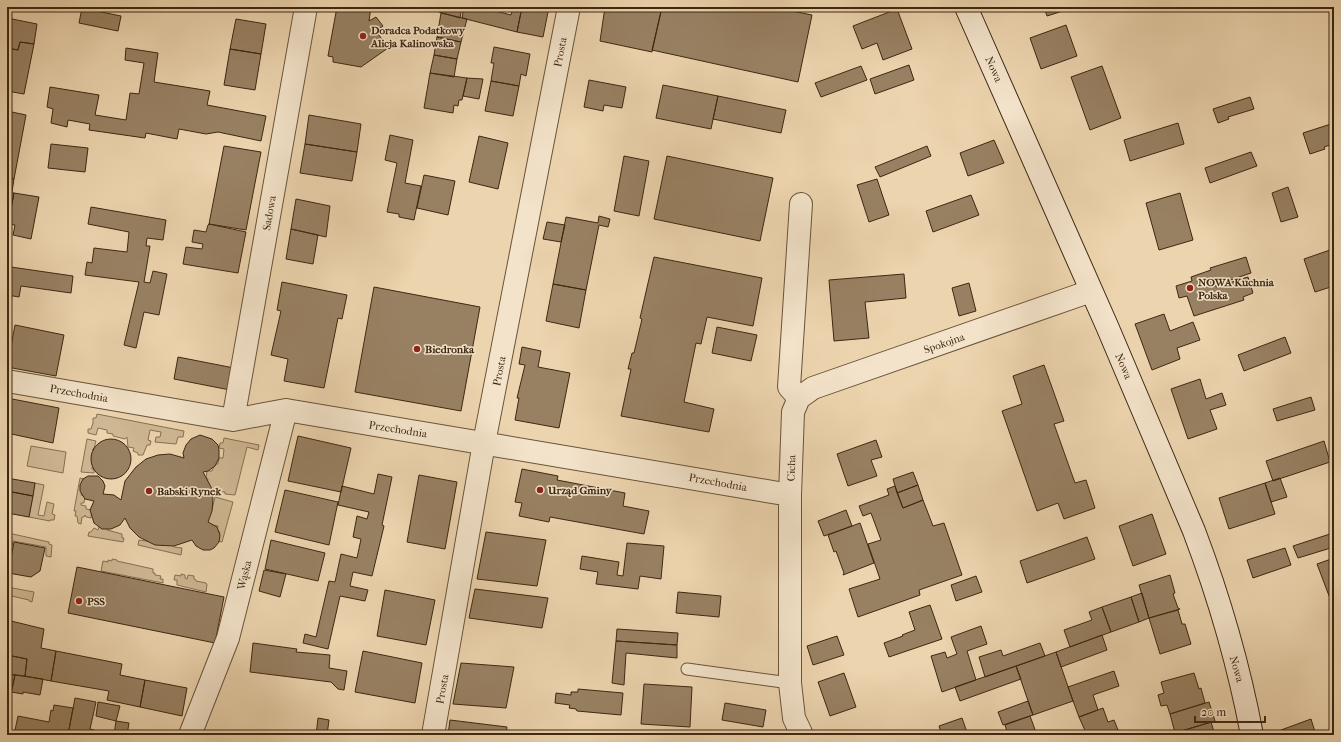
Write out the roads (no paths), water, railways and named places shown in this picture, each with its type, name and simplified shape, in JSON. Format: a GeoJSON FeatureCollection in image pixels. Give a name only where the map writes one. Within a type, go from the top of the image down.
{"type":"FeatureCollection","features":[{"type":"Feature","properties":{"kind":"street","name":"Sadowa"},"geometry":{"type":"LineString","coordinates":[[233,420],[306,7]]}},
{"type":"Feature","properties":{"kind":"street","name":"Prosta"},"geometry":{"type":"LineString","coordinates":[[433,735],[484,443],[569,7]]}},
{"type":"Feature","properties":{"kind":"street","name":"Nowa"},"geometry":{"type":"LineString","coordinates":[[966,7],[1091,292],[1203,555],[1243,688],[1252,735]]}},
{"type":"Feature","properties":{"kind":"street"},"geometry":{"type":"LineString","coordinates":[[799,398],[789,386],[801,204]]}},
{"type":"Feature","properties":{"kind":"street","name":"Spokojna"},"geometry":{"type":"LineString","coordinates":[[799,398],[813,388],[1091,292]]}},
{"type":"Feature","properties":{"kind":"street","name":"Przechodnia"},"geometry":{"type":"LineString","coordinates":[[7,381],[233,420],[286,410],[790,495]]}},
{"type":"Feature","properties":{"kind":"street","name":"Cicha"},"geometry":{"type":"LineString","coordinates":[[799,398],[793,412],[790,495],[790,683],[794,718],[802,735]]}},
{"type":"Feature","properties":{"kind":"street","name":"Wąska"},"geometry":{"type":"LineString","coordinates":[[190,735],[228,638],[286,410]]}},
{"type":"Feature","properties":{"kind":"lane"},"geometry":{"type":"LineString","coordinates":[[687,669],[790,683]]}},
{"type":"Feature","properties":{"kind":"place","name":"Doradca Podatkowy Alicja Kalinowska"},"geometry":{"type":"Point","coordinates":[363,36]}},
{"type":"Feature","properties":{"kind":"place","name":"NOWA Kuchnia Polska"},"geometry":{"type":"Point","coordinates":[1190,288]}},
{"type":"Feature","properties":{"kind":"place","name":"Biedronka"},"geometry":{"type":"Point","coordinates":[417,349]}},
{"type":"Feature","properties":{"kind":"place","name":"Urząd Gminy"},"geometry":{"type":"Point","coordinates":[540,490]}},
{"type":"Feature","properties":{"kind":"place","name":"Babski Rynek"},"geometry":{"type":"Point","coordinates":[149,491]}},
{"type":"Feature","properties":{"kind":"place","name":"PSS"},"geometry":{"type":"Point","coordinates":[79,601]}}]}
